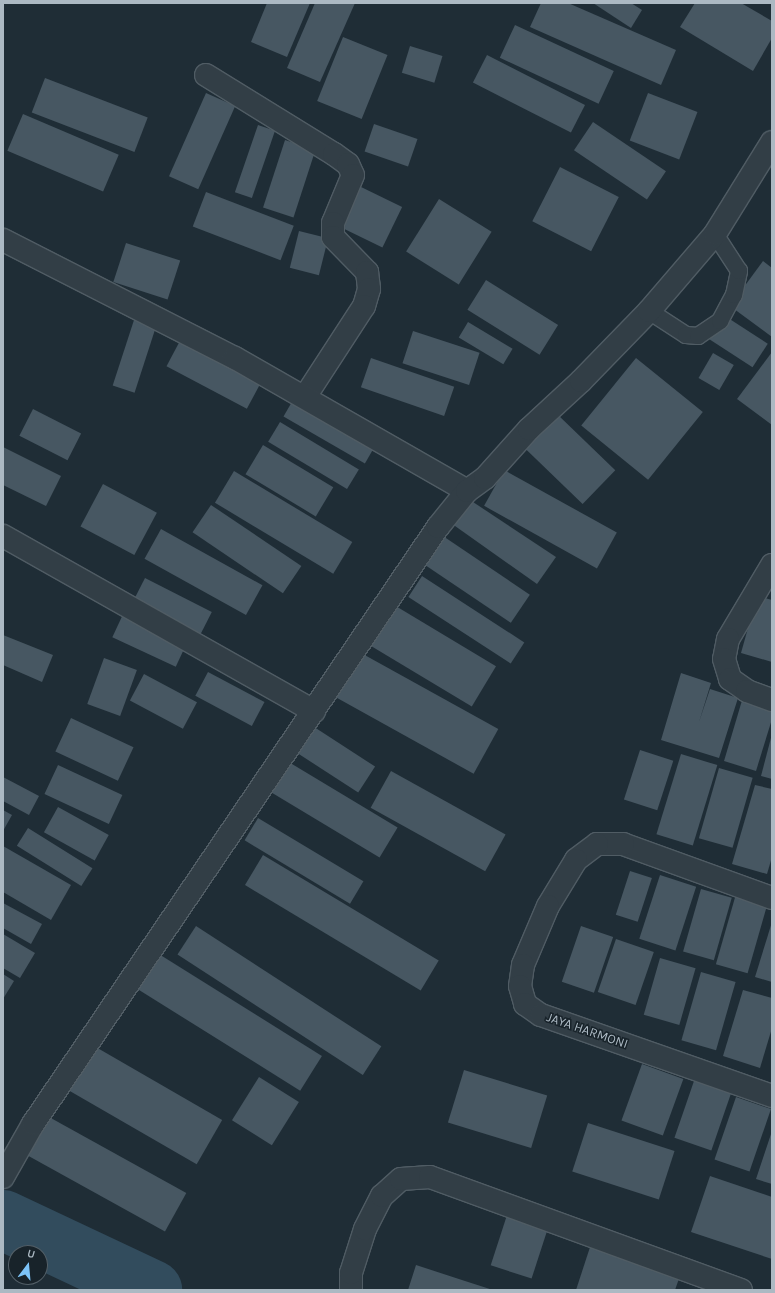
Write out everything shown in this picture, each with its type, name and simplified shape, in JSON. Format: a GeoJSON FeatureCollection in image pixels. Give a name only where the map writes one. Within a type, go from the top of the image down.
{"type":"FeatureCollection","features":[{"type":"Feature","properties":{"kind":"street"},"geometry":{"type":"LineString","coordinates":[[206,75],[334,154],[348,164],[353,175],[333,223],[334,237],[367,272],[369,289],[364,306],[305,397]]}},
{"type":"Feature","properties":{"kind":"street"},"geometry":{"type":"LineString","coordinates":[[6,1164],[314,711],[418,555],[467,491],[485,478],[529,429],[581,381],[649,311],[715,234],[772,142]]}},
{"type":"Feature","properties":{"kind":"street"},"geometry":{"type":"LineString","coordinates":[[3,240],[305,397],[467,491]]}},
{"type":"Feature","properties":{"kind":"street"},"geometry":{"type":"LineString","coordinates":[[3,536],[314,711]]}},
{"type":"Feature","properties":{"kind":"street"},"geometry":{"type":"LineString","coordinates":[[772,565],[728,639],[724,659],[730,679],[747,691],[772,700]]}},
{"type":"Feature","properties":{"kind":"street","name":"JAYA HARMONI"},"geometry":{"type":"LineString","coordinates":[[772,898],[623,844],[597,844],[576,860],[548,906],[523,965],[520,986],[525,1004],[541,1015],[772,1096]]}},
{"type":"Feature","properties":{"kind":"street"},"geometry":{"type":"LineString","coordinates":[[351,1290],[351,1273],[365,1229],[382,1196],[401,1179],[430,1177],[741,1290]]}},
{"type":"Feature","properties":{"kind":"lane"},"geometry":{"type":"LineString","coordinates":[[649,311],[686,336],[698,336],[720,321],[734,295],[739,271],[715,234]]}},
{"type":"Feature","properties":{"kind":"building"},"geometry":{"type":"Polygon","coordinates":[[[267,3],[310,3],[287,57],[251,42],[267,3]]]}},
{"type":"Feature","properties":{"kind":"building"},"geometry":{"type":"Polygon","coordinates":[[[315,3],[355,3],[320,82],[287,68],[315,3]]]}},
{"type":"Feature","properties":{"kind":"building"},"geometry":{"type":"Polygon","coordinates":[[[541,3],[568,3],[676,50],[661,85],[530,27],[541,3]]]}},
{"type":"Feature","properties":{"kind":"building"},"geometry":{"type":"Polygon","coordinates":[[[593,3],[631,3],[642,10],[631,28],[593,3]]]}},
{"type":"Feature","properties":{"kind":"building"},"geometry":{"type":"Polygon","coordinates":[[[695,3],[741,3],[772,21],[772,38],[753,71],[680,27],[695,3]]]}},
{"type":"Feature","properties":{"kind":"building"},"geometry":{"type":"Polygon","coordinates":[[[515,25],[614,71],[599,104],[500,58],[515,25]]]}},
{"type":"Feature","properties":{"kind":"building"},"geometry":{"type":"Polygon","coordinates":[[[343,37],[388,55],[362,119],[317,101],[343,37]]]}},
{"type":"Feature","properties":{"kind":"building"},"geometry":{"type":"Polygon","coordinates":[[[410,46],[443,56],[434,83],[402,73],[410,46]]]}},
{"type":"Feature","properties":{"kind":"building"},"geometry":{"type":"Polygon","coordinates":[[[487,55],[585,105],[571,133],[473,83],[487,55]]]}},
{"type":"Feature","properties":{"kind":"building"},"geometry":{"type":"Polygon","coordinates":[[[45,78],[148,117],[134,152],[32,113],[45,78]]]}},
{"type":"Feature","properties":{"kind":"building"},"geometry":{"type":"Polygon","coordinates":[[[206,93],[235,106],[198,189],[169,176],[206,93]]]}},
{"type":"Feature","properties":{"kind":"building"},"geometry":{"type":"Polygon","coordinates":[[[648,93],[697,112],[679,160],[630,141],[648,93]]]}},
{"type":"Feature","properties":{"kind":"building"},"geometry":{"type":"Polygon","coordinates":[[[23,114],[119,155],[103,191],[7,151],[23,114]]]}},
{"type":"Feature","properties":{"kind":"building"},"geometry":{"type":"Polygon","coordinates":[[[593,122],[666,171],[647,199],[574,150],[593,122]]]}},
{"type":"Feature","properties":{"kind":"building"},"geometry":{"type":"Polygon","coordinates":[[[374,124],[417,139],[408,166],[365,151],[374,124]]]}},
{"type":"Feature","properties":{"kind":"building"},"geometry":{"type":"Polygon","coordinates":[[[258,125],[275,131],[252,198],[235,192],[258,125]]]}},
{"type":"Feature","properties":{"kind":"building"},"geometry":{"type":"Polygon","coordinates":[[[285,140],[315,150],[293,217],[263,208],[285,140]]]}},
{"type":"Feature","properties":{"kind":"building"},"geometry":{"type":"Polygon","coordinates":[[[560,167],[619,197],[591,251],[532,221],[560,167]]]}},
{"type":"Feature","properties":{"kind":"building"},"geometry":{"type":"Polygon","coordinates":[[[359,186],[402,207],[382,247],[339,226],[359,186]]]}},
{"type":"Feature","properties":{"kind":"building"},"geometry":{"type":"Polygon","coordinates":[[[206,192],[294,226],[280,260],[193,227],[206,192]]]}},
{"type":"Feature","properties":{"kind":"building"},"geometry":{"type":"Polygon","coordinates":[[[439,199],[492,232],[459,284],[406,252],[439,199]]]}},
{"type":"Feature","properties":{"kind":"building"},"geometry":{"type":"Polygon","coordinates":[[[299,231],[328,238],[319,275],[290,268],[299,231]]]}},
{"type":"Feature","properties":{"kind":"building"},"geometry":{"type":"Polygon","coordinates":[[[126,243],[180,261],[168,300],[113,282],[126,243]]]}},
{"type":"Feature","properties":{"kind":"building"},"geometry":{"type":"Polygon","coordinates":[[[763,261],[772,268],[772,337],[730,306],[763,261]]]}},
{"type":"Feature","properties":{"kind":"building"},"geometry":{"type":"Polygon","coordinates":[[[486,280],[558,325],[540,355],[467,310],[486,280]]]}},
{"type":"Feature","properties":{"kind":"building"},"geometry":{"type":"Polygon","coordinates":[[[725,316],[768,344],[753,367],[710,339],[725,316]]]}},
{"type":"Feature","properties":{"kind":"building"},"geometry":{"type":"Polygon","coordinates":[[[134,320],[156,327],[135,393],[113,386],[134,320]]]}},
{"type":"Feature","properties":{"kind":"building"},"geometry":{"type":"Polygon","coordinates":[[[468,322],[513,349],[503,364],[459,337],[468,322]]]}},
{"type":"Feature","properties":{"kind":"building"},"geometry":{"type":"Polygon","coordinates":[[[413,331],[480,353],[469,385],[402,363],[413,331]]]}},
{"type":"Feature","properties":{"kind":"building"},"geometry":{"type":"Polygon","coordinates":[[[182,337],[262,380],[247,409],[167,366],[182,337]]]}},
{"type":"Feature","properties":{"kind":"building"},"geometry":{"type":"Polygon","coordinates":[[[772,352],[772,425],[737,399],[772,352]]]}},
{"type":"Feature","properties":{"kind":"building"},"geometry":{"type":"Polygon","coordinates":[[[713,353],[734,365],[719,390],[698,378],[713,353]]]}},
{"type":"Feature","properties":{"kind":"building"},"geometry":{"type":"Polygon","coordinates":[[[371,358],[454,387],[444,416],[361,387],[371,358]]]}},
{"type":"Feature","properties":{"kind":"building"},"geometry":{"type":"Polygon","coordinates":[[[636,358],[703,412],[648,480],[581,426],[636,358]]]}},
{"type":"Feature","properties":{"kind":"building"},"geometry":{"type":"Polygon","coordinates":[[[293,400],[374,447],[365,463],[284,416],[293,400]]]}},
{"type":"Feature","properties":{"kind":"building"},"geometry":{"type":"Polygon","coordinates":[[[33,409],[81,434],[67,460],[19,436],[33,409]]]}},
{"type":"Feature","properties":{"kind":"building"},"geometry":{"type":"Polygon","coordinates":[[[557,414],[615,470],[583,504],[524,448],[557,414]]]}},
{"type":"Feature","properties":{"kind":"building"},"geometry":{"type":"Polygon","coordinates":[[[280,422],[359,469],[347,489],[268,442],[280,422]]]}},
{"type":"Feature","properties":{"kind":"building"},"geometry":{"type":"Polygon","coordinates":[[[263,445],[333,487],[316,516],[245,474],[263,445]]]}},
{"type":"Feature","properties":{"kind":"building"},"geometry":{"type":"Polygon","coordinates":[[[3,447],[61,476],[46,506],[3,485],[3,447]]]}},
{"type":"Feature","properties":{"kind":"building"},"geometry":{"type":"Polygon","coordinates":[[[504,470],[617,533],[597,568],[484,506],[504,470]]]}},
{"type":"Feature","properties":{"kind":"building"},"geometry":{"type":"Polygon","coordinates":[[[234,471],[352,542],[333,574],[215,503],[234,471]]]}},
{"type":"Feature","properties":{"kind":"building"},"geometry":{"type":"Polygon","coordinates":[[[103,484],[157,513],[134,555],[80,526],[103,484]]]}},
{"type":"Feature","properties":{"kind":"building"},"geometry":{"type":"Polygon","coordinates":[[[470,500],[556,557],[537,584],[448,521],[470,500]]]}},
{"type":"Feature","properties":{"kind":"building"},"geometry":{"type":"Polygon","coordinates":[[[211,505],[301,566],[283,593],[193,532],[211,505]]]}},
{"type":"Feature","properties":{"kind":"building"},"geometry":{"type":"Polygon","coordinates":[[[161,529],[262,585],[246,615],[145,559],[161,529]]]}},
{"type":"Feature","properties":{"kind":"building"},"geometry":{"type":"Polygon","coordinates":[[[437,532],[530,595],[511,623],[418,560],[437,532]]]}},
{"type":"Feature","properties":{"kind":"building"},"geometry":{"type":"Polygon","coordinates":[[[422,576],[524,642],[511,663],[408,597],[422,576]]]}},
{"type":"Feature","properties":{"kind":"building"},"geometry":{"type":"Polygon","coordinates":[[[145,578],[212,612],[198,639],[131,605],[145,578]]]}},
{"type":"Feature","properties":{"kind":"building"},"geometry":{"type":"Polygon","coordinates":[[[757,596],[772,600],[772,662],[741,653],[757,596]]]}},
{"type":"Feature","properties":{"kind":"building"},"geometry":{"type":"Polygon","coordinates":[[[394,605],[496,666],[472,707],[370,645],[394,605]]]}},
{"type":"Feature","properties":{"kind":"building"},"geometry":{"type":"Polygon","coordinates":[[[125,610],[188,640],[176,667],[112,637],[125,610]]]}},
{"type":"Feature","properties":{"kind":"building"},"geometry":{"type":"Polygon","coordinates":[[[3,635],[53,655],[42,682],[3,665],[3,635]]]}},
{"type":"Feature","properties":{"kind":"building"},"geometry":{"type":"Polygon","coordinates":[[[361,653],[498,729],[474,774],[336,698],[361,653]]]}},
{"type":"Feature","properties":{"kind":"building"},"geometry":{"type":"Polygon","coordinates":[[[104,658],[137,670],[120,716],[87,704],[104,658]]]}},
{"type":"Feature","properties":{"kind":"building"},"geometry":{"type":"Polygon","coordinates":[[[208,672],[265,702],[252,726],[195,696],[208,672]]]}},
{"type":"Feature","properties":{"kind":"building"},"geometry":{"type":"Polygon","coordinates":[[[681,673],[711,683],[699,722],[710,689],[738,698],[719,758],[661,740],[681,673]]]}},
{"type":"Feature","properties":{"kind":"building"},"geometry":{"type":"Polygon","coordinates":[[[144,674],[197,702],[183,729],[130,700],[144,674]]]}},
{"type":"Feature","properties":{"kind":"building"},"geometry":{"type":"Polygon","coordinates":[[[743,697],[772,706],[772,719],[756,771],[724,761],[743,697]]]}},
{"type":"Feature","properties":{"kind":"building"},"geometry":{"type":"Polygon","coordinates":[[[71,718],[134,747],[118,781],[55,752],[71,718]]]}},
{"type":"Feature","properties":{"kind":"building"},"geometry":{"type":"Polygon","coordinates":[[[308,723],[375,767],[358,793],[291,749],[308,723]]]}},
{"type":"Feature","properties":{"kind":"building"},"geometry":{"type":"Polygon","coordinates":[[[772,734],[772,779],[761,776],[772,734]]]}},
{"type":"Feature","properties":{"kind":"building"},"geometry":{"type":"Polygon","coordinates":[[[640,750],[673,761],[657,810],[624,799],[640,750]]]}},
{"type":"Feature","properties":{"kind":"building"},"geometry":{"type":"Polygon","coordinates":[[[681,754],[717,765],[693,845],[656,834],[681,754]]]}},
{"type":"Feature","properties":{"kind":"building"},"geometry":{"type":"Polygon","coordinates":[[[287,761],[398,827],[380,857],[269,791],[287,761]]]}},
{"type":"Feature","properties":{"kind":"building"},"geometry":{"type":"Polygon","coordinates":[[[58,765],[122,795],[109,824],[44,794],[58,765]]]}},
{"type":"Feature","properties":{"kind":"building"},"geometry":{"type":"Polygon","coordinates":[[[719,768],[753,778],[733,848],[699,838],[719,768]]]}},
{"type":"Feature","properties":{"kind":"building"},"geometry":{"type":"Polygon","coordinates":[[[391,771],[506,835],[485,871],[371,808],[391,771]]]}},
{"type":"Feature","properties":{"kind":"building"},"geometry":{"type":"Polygon","coordinates":[[[3,777],[39,796],[29,815],[3,801],[3,777]]]}},
{"type":"Feature","properties":{"kind":"building"},"geometry":{"type":"Polygon","coordinates":[[[755,785],[772,789],[772,857],[767,874],[732,864],[755,785]]]}},
{"type":"Feature","properties":{"kind":"building"},"geometry":{"type":"Polygon","coordinates":[[[58,807],[109,835],[95,860],[44,832],[58,807]]]}},
{"type":"Feature","properties":{"kind":"building"},"geometry":{"type":"Polygon","coordinates":[[[3,810],[12,815],[3,831],[3,810]]]}},
{"type":"Feature","properties":{"kind":"building"},"geometry":{"type":"Polygon","coordinates":[[[258,818],[363,881],[350,904],[245,840],[258,818]]]}},
{"type":"Feature","properties":{"kind":"building"},"geometry":{"type":"Polygon","coordinates":[[[28,828],[92,868],[81,886],[17,846],[28,828]]]}},
{"type":"Feature","properties":{"kind":"building"},"geometry":{"type":"Polygon","coordinates":[[[3,846],[71,885],[51,920],[3,892],[3,846]]]}},
{"type":"Feature","properties":{"kind":"building"},"geometry":{"type":"Polygon","coordinates":[[[263,855],[439,961],[421,991],[245,885],[263,855]]]}},
{"type":"Feature","properties":{"kind":"building"},"geometry":{"type":"Polygon","coordinates":[[[630,871],[652,878],[638,922],[616,915],[630,871]]]}},
{"type":"Feature","properties":{"kind":"building"},"geometry":{"type":"Polygon","coordinates":[[[660,875],[696,887],[675,950],[639,939],[660,875]]]}},
{"type":"Feature","properties":{"kind":"building"},"geometry":{"type":"Polygon","coordinates":[[[701,889],[732,898],[714,960],[683,951],[701,889]]]}},
{"type":"Feature","properties":{"kind":"building"},"geometry":{"type":"Polygon","coordinates":[[[736,894],[768,903],[748,973],[716,964],[736,894]]]}},
{"type":"Feature","properties":{"kind":"building"},"geometry":{"type":"Polygon","coordinates":[[[3,903],[42,924],[31,944],[3,928],[3,903]]]}},
{"type":"Feature","properties":{"kind":"building"},"geometry":{"type":"Polygon","coordinates":[[[772,922],[772,982],[755,977],[772,922]]]}},
{"type":"Feature","properties":{"kind":"building"},"geometry":{"type":"Polygon","coordinates":[[[196,926],[381,1046],[363,1075],[177,955],[196,926]]]}},
{"type":"Feature","properties":{"kind":"building"},"geometry":{"type":"Polygon","coordinates":[[[581,926],[613,937],[594,993],[562,982],[581,926]]]}},
{"type":"Feature","properties":{"kind":"building"},"geometry":{"type":"Polygon","coordinates":[[[3,934],[35,953],[20,978],[3,968],[3,934]]]}},
{"type":"Feature","properties":{"kind":"building"},"geometry":{"type":"Polygon","coordinates":[[[616,939],[654,952],[636,1005],[598,992],[616,939]]]}},
{"type":"Feature","properties":{"kind":"building"},"geometry":{"type":"Polygon","coordinates":[[[154,951],[322,1056],[300,1091],[132,986],[154,951]]]}},
{"type":"Feature","properties":{"kind":"building"},"geometry":{"type":"Polygon","coordinates":[[[660,958],[696,968],[679,1025],[644,1015],[660,958]]]}},
{"type":"Feature","properties":{"kind":"building"},"geometry":{"type":"Polygon","coordinates":[[[701,972],[736,982],[716,1050],[681,1040],[701,972]]]}},
{"type":"Feature","properties":{"kind":"building"},"geometry":{"type":"Polygon","coordinates":[[[3,974],[14,981],[3,999],[3,974]]]}},
{"type":"Feature","properties":{"kind":"building"},"geometry":{"type":"Polygon","coordinates":[[[743,990],[772,998],[772,1028],[760,1068],[723,1056],[743,990]]]}},
{"type":"Feature","properties":{"kind":"building"},"geometry":{"type":"Polygon","coordinates":[[[94,1046],[222,1120],[197,1164],[68,1090],[94,1046]]]}},
{"type":"Feature","properties":{"kind":"building"},"geometry":{"type":"Polygon","coordinates":[[[642,1064],[683,1079],[663,1135],[621,1120],[642,1064]]]}},
{"type":"Feature","properties":{"kind":"building"},"geometry":{"type":"Polygon","coordinates":[[[464,1070],[547,1095],[531,1148],[448,1123],[464,1070]]]}},
{"type":"Feature","properties":{"kind":"building"},"geometry":{"type":"Polygon","coordinates":[[[259,1077],[299,1102],[272,1145],[232,1120],[259,1077]]]}},
{"type":"Feature","properties":{"kind":"building"},"geometry":{"type":"Polygon","coordinates":[[[694,1081],[731,1094],[711,1150],[674,1138],[694,1081]]]}},
{"type":"Feature","properties":{"kind":"building"},"geometry":{"type":"Polygon","coordinates":[[[736,1097],[771,1109],[749,1171],[715,1159],[736,1097]]]}},
{"type":"Feature","properties":{"kind":"building"},"geometry":{"type":"Polygon","coordinates":[[[49,1117],[186,1193],[165,1232],[28,1155],[49,1117]]]}},
{"type":"Feature","properties":{"kind":"building"},"geometry":{"type":"Polygon","coordinates":[[[588,1123],[675,1151],[659,1200],[572,1172],[588,1123]]]}},
{"type":"Feature","properties":{"kind":"building"},"geometry":{"type":"Polygon","coordinates":[[[772,1131],[772,1184],[756,1179],[772,1131]]]}},
{"type":"Feature","properties":{"kind":"building"},"geometry":{"type":"Polygon","coordinates":[[[710,1176],[772,1197],[772,1259],[691,1232],[710,1176]]]}},
{"type":"Feature","properties":{"kind":"building"},"geometry":{"type":"Polygon","coordinates":[[[508,1212],[549,1225],[532,1279],[491,1265],[508,1212]]]}},
{"type":"Feature","properties":{"kind":"building"},"geometry":{"type":"Polygon","coordinates":[[[592,1241],[682,1270],[675,1290],[576,1290],[592,1241]]]}},
{"type":"Feature","properties":{"kind":"building"},"geometry":{"type":"Polygon","coordinates":[[[416,1265],[465,1281],[493,1290],[408,1290],[416,1265]]]}},
{"type":"Feature","properties":{"kind":"waterway"},"geometry":{"type":"LineString","coordinates":[[3,1220],[152,1290]]}}]}
